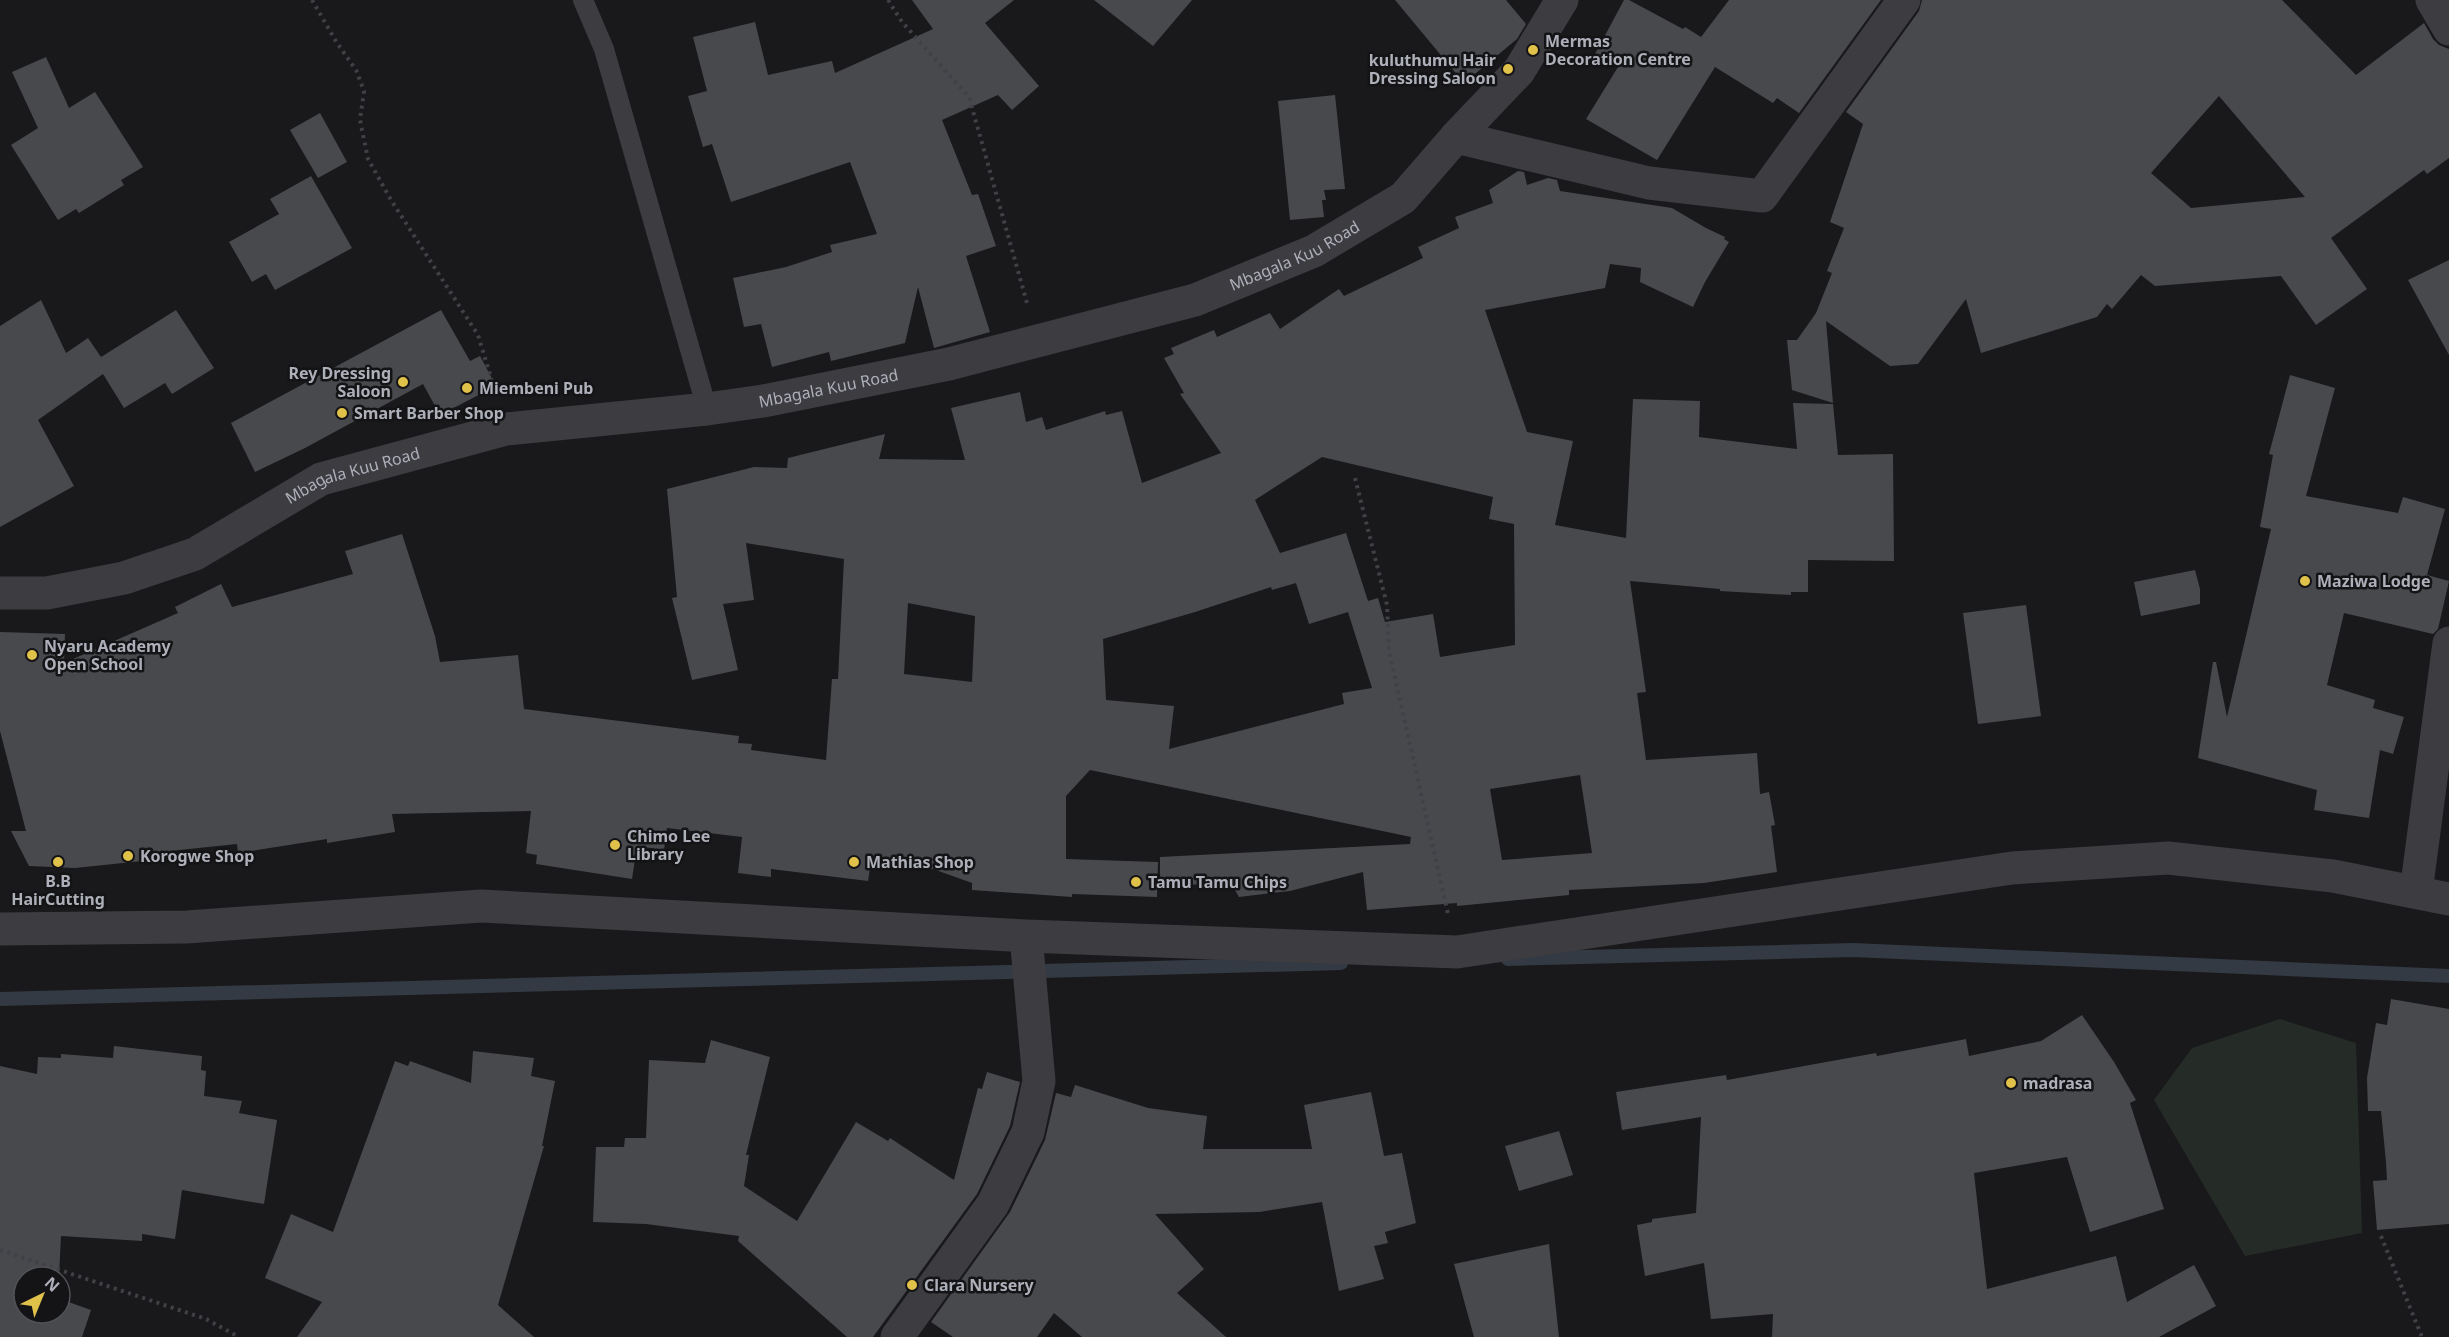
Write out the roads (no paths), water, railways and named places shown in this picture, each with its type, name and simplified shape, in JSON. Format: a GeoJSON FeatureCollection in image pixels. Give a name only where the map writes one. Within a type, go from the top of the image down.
{"type":"FeatureCollection","features":[{"type":"Feature","properties":{"kind":"street","name":"Mbagala Kuu Road"},"geometry":{"type":"LineString","coordinates":[[0,593],[47,593],[124,578],[195,554],[321,479],[506,429],[707,409],[763,401],[949,364],[1195,300],[1314,251],[1403,198],[1519,70],[1562,0]]}},
{"type":"Feature","properties":{"kind":"street"},"geometry":{"type":"LineString","coordinates":[[1456,137],[1649,183],[1762,195],[1904,0]]}},
{"type":"Feature","properties":{"kind":"street"},"geometry":{"type":"LineString","coordinates":[[2432,0],[2449,28]]}},
{"type":"Feature","properties":{"kind":"street"},"geometry":{"type":"LineString","coordinates":[[2416,892],[2449,643]]}},
{"type":"Feature","properties":{"kind":"street"},"geometry":{"type":"LineString","coordinates":[[0,929],[187,927],[481,906],[1026,936],[1457,952],[2012,868],[2168,858],[2333,876],[2449,899]]}},
{"type":"Feature","properties":{"kind":"street"},"geometry":{"type":"LineString","coordinates":[[897,1337],[993,1204],[1028,1132],[1039,1081],[1026,936]]}},
{"type":"Feature","properties":{"kind":"lane"},"geometry":{"type":"LineString","coordinates":[[583,0],[604,49],[707,409]]}},
{"type":"Feature","properties":{"kind":"waterway"},"geometry":{"type":"LineString","coordinates":[[1508,959],[1853,950],[2449,976]]}},
{"type":"Feature","properties":{"kind":"waterway"},"geometry":{"type":"LineString","coordinates":[[0,999],[1341,963]]}},
{"type":"Feature","properties":{"kind":"place","name":"Mermas Decoration Centre"},"geometry":{"type":"Point","coordinates":[1533,50]}},
{"type":"Feature","properties":{"kind":"place","name":"kuluthumu Hair Dressing Saloon"},"geometry":{"type":"Point","coordinates":[1508,69]}},
{"type":"Feature","properties":{"kind":"place","name":"Rey Dressing Saloon"},"geometry":{"type":"Point","coordinates":[403,382]}},
{"type":"Feature","properties":{"kind":"place","name":"Miembeni Pub"},"geometry":{"type":"Point","coordinates":[467,388]}},
{"type":"Feature","properties":{"kind":"place","name":"Smart Barber Shop"},"geometry":{"type":"Point","coordinates":[342,413]}},
{"type":"Feature","properties":{"kind":"place","name":"Maziwa Lodge"},"geometry":{"type":"Point","coordinates":[2305,581]}},
{"type":"Feature","properties":{"kind":"place","name":"Nyaru Academy Open School"},"geometry":{"type":"Point","coordinates":[32,655]}},
{"type":"Feature","properties":{"kind":"place","name":"Chimo Lee Library"},"geometry":{"type":"Point","coordinates":[615,845]}},
{"type":"Feature","properties":{"kind":"place","name":"Korogwe Shop"},"geometry":{"type":"Point","coordinates":[128,856]}},
{"type":"Feature","properties":{"kind":"place","name":"B.B HairCutting"},"geometry":{"type":"Point","coordinates":[58,862]}},
{"type":"Feature","properties":{"kind":"place","name":"Mathias Shop"},"geometry":{"type":"Point","coordinates":[854,862]}},
{"type":"Feature","properties":{"kind":"place","name":"Tamu Tamu Chips"},"geometry":{"type":"Point","coordinates":[1136,882]}},
{"type":"Feature","properties":{"kind":"place","name":"madrasa"},"geometry":{"type":"Point","coordinates":[2011,1083]}},
{"type":"Feature","properties":{"kind":"place","name":"Clara Nursery"},"geometry":{"type":"Point","coordinates":[912,1285]}}]}
